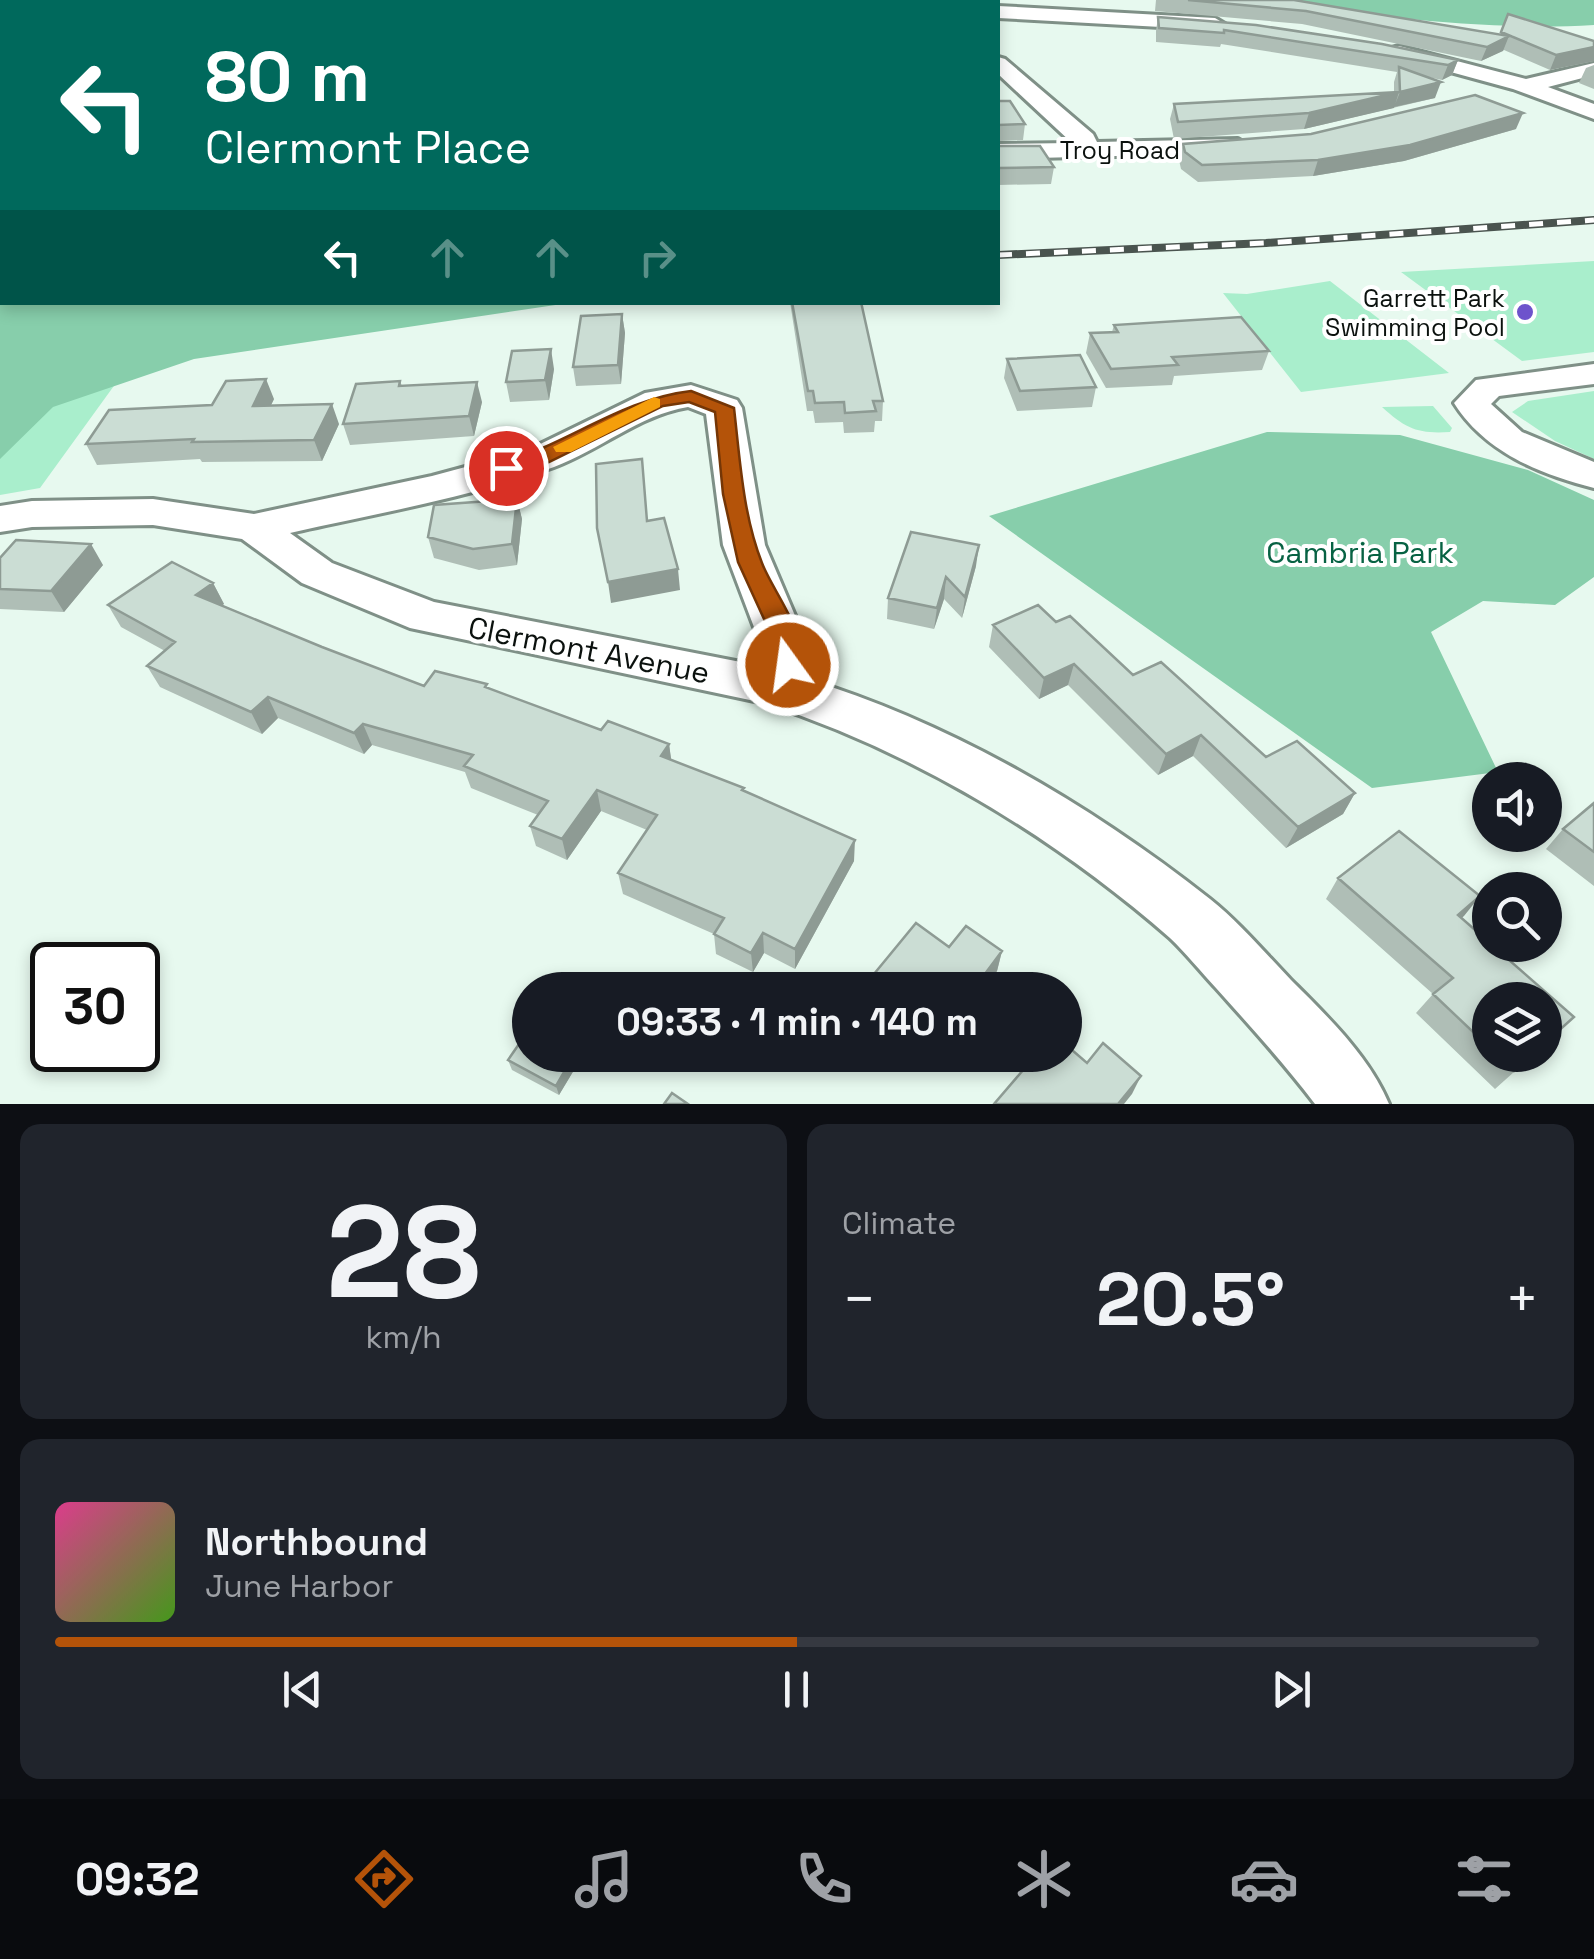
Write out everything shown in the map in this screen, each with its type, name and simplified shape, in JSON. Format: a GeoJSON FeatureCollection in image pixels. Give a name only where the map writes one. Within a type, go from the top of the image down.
{"type":"FeatureCollection","features":[{"type":"Feature","properties":{"kind":"street"},"geometry":{"type":"LineString","coordinates":[[1000,12],[1238,26]]}},
{"type":"Feature","properties":{"kind":"street"},"geometry":{"type":"LineString","coordinates":[[1376,47],[1525,86],[1594,112]]}},
{"type":"Feature","properties":{"kind":"street"},"geometry":{"type":"LineString","coordinates":[[1000,66],[1084,139],[1085,150]]}},
{"type":"Feature","properties":{"kind":"street"},"geometry":{"type":"LineString","coordinates":[[1486,96],[1594,68]]}},
{"type":"Feature","properties":{"kind":"street","name":"Troy Road"},"geometry":{"type":"LineString","coordinates":[[1000,152],[1210,149],[1267,144]]}},
{"type":"Feature","properties":{"kind":"street"},"geometry":{"type":"LineString","coordinates":[[1594,374],[1488,388],[1472,403],[1481,421],[1506,439],[1594,476]]}},
{"type":"Feature","properties":{"kind":"street"},"geometry":{"type":"LineString","coordinates":[[254,527],[436,488],[542,458],[658,400],[691,396],[724,408],[734,494],[750,562],[788,643],[788,665],[765,686]]}},
{"type":"Feature","properties":{"kind":"street","name":"Clermont Avenue"},"geometry":{"type":"LineString","coordinates":[[0,520],[32,514],[153,512],[254,527],[318,572],[426,617],[765,686],[835,706],[951,760],[1051,816],[1192,920],[1304,1038],[1356,1104]]}},
{"type":"Feature","properties":{"kind":"green space"},"geometry":{"type":"Polygon","coordinates":[[[1246,0],[1594,0],[1594,25],[1463,24],[1246,0]]]}},
{"type":"Feature","properties":{"kind":"green space","name":"Garrett Park Swimming Pool"},"geometry":{"type":"Polygon","coordinates":[[[1594,261],[1594,352],[1522,361],[1401,272],[1594,261]]]}},
{"type":"Feature","properties":{"kind":"green space"},"geometry":{"type":"Polygon","coordinates":[[[1330,281],[1449,373],[1301,392],[1223,293],[1247,294],[1330,281]]]}},
{"type":"Feature","properties":{"kind":"green space"},"geometry":{"type":"Polygon","coordinates":[[[0,305],[556,305],[194,359],[53,407],[0,459],[0,305]]]}},
{"type":"Feature","properties":{"kind":"green space"},"geometry":{"type":"Polygon","coordinates":[[[171,307],[40,488],[0,495],[0,311],[171,307]]]}},
{"type":"Feature","properties":{"kind":"green space"},"geometry":{"type":"Polygon","coordinates":[[[1594,391],[1594,459],[1555,441],[1512,412],[1528,401],[1594,391]]]}},
{"type":"Feature","properties":{"kind":"green space"},"geometry":{"type":"Polygon","coordinates":[[[1433,406],[1452,428],[1450,432],[1413,428],[1382,407],[1433,406]]]}},
{"type":"Feature","properties":{"kind":"green space","name":"Cambria Park"},"geometry":{"type":"Polygon","coordinates":[[[1267,432],[1400,435],[1528,470],[1594,500],[1594,577],[1555,605],[1483,601],[1431,632],[1493,762],[1472,762],[1472,775],[1372,788],[989,516],[1267,432]]]}},
{"type":"Feature","properties":{"kind":"building"},"geometry":{"type":"Polygon","coordinates":[[[1188,0],[1294,0],[1509,36],[1487,47],[1306,11],[1188,0]]]}},
{"type":"Feature","properties":{"kind":"building"},"geometry":{"type":"Polygon","coordinates":[[[1508,14],[1594,41],[1594,47],[1556,55],[1501,32],[1508,14]]]}},
{"type":"Feature","properties":{"kind":"building"},"geometry":{"type":"Polygon","coordinates":[[[1158,17],[1256,25],[1458,60],[1448,65],[1224,30],[1159,28],[1158,17]]]}},
{"type":"Feature","properties":{"kind":"building"},"geometry":{"type":"Polygon","coordinates":[[[1399,67],[1441,82],[1400,92],[1399,67]]]}},
{"type":"Feature","properties":{"kind":"building"},"geometry":{"type":"Polygon","coordinates":[[[1399,92],[1309,113],[1178,122],[1174,104],[1399,92]]]}},
{"type":"Feature","properties":{"kind":"building"},"geometry":{"type":"Polygon","coordinates":[[[1475,95],[1523,113],[1410,145],[1318,160],[1202,165],[1185,152],[1183,144],[1311,134],[1475,95]]]}},
{"type":"Feature","properties":{"kind":"building"},"geometry":{"type":"Polygon","coordinates":[[[1000,101],[1010,101],[1025,124],[1000,125],[1000,101]]]}},
{"type":"Feature","properties":{"kind":"building"},"geometry":{"type":"Polygon","coordinates":[[[1000,146],[1040,146],[1054,167],[1000,168],[1000,146]]]}},
{"type":"Feature","properties":{"kind":"building"},"geometry":{"type":"Polygon","coordinates":[[[793,305],[862,305],[883,401],[873,401],[876,411],[845,413],[844,402],[815,403],[813,391],[808,391],[793,305]]]}},
{"type":"Feature","properties":{"kind":"building"},"geometry":{"type":"Polygon","coordinates":[[[622,314],[618,365],[573,367],[581,316],[622,314]]]}},
{"type":"Feature","properties":{"kind":"building"},"geometry":{"type":"Polygon","coordinates":[[[1241,317],[1269,351],[1172,357],[1178,365],[1111,369],[1090,333],[1118,332],[1114,325],[1241,317]]]}},
{"type":"Feature","properties":{"kind":"building"},"geometry":{"type":"Polygon","coordinates":[[[551,349],[545,380],[506,382],[512,351],[551,349]]]}},
{"type":"Feature","properties":{"kind":"building"},"geometry":{"type":"Polygon","coordinates":[[[1080,355],[1096,387],[1020,391],[1007,359],[1080,355]]]}},
{"type":"Feature","properties":{"kind":"building"},"geometry":{"type":"Polygon","coordinates":[[[266,379],[253,406],[332,404],[314,440],[192,442],[194,439],[86,444],[109,410],[212,405],[226,381],[266,379]]]}},
{"type":"Feature","properties":{"kind":"building"},"geometry":{"type":"Polygon","coordinates":[[[400,381],[399,386],[477,382],[469,416],[343,424],[356,384],[400,381]]]}},
{"type":"Feature","properties":{"kind":"building"},"geometry":{"type":"Polygon","coordinates":[[[642,459],[647,521],[664,518],[678,569],[608,582],[597,528],[596,464],[642,459]]]}},
{"type":"Feature","properties":{"kind":"building"},"geometry":{"type":"Polygon","coordinates":[[[517,499],[512,544],[473,549],[428,537],[434,505],[517,499]]]}},
{"type":"Feature","properties":{"kind":"building"},"geometry":{"type":"Polygon","coordinates":[[[911,532],[979,545],[965,597],[946,577],[937,608],[888,598],[911,532]]]}},
{"type":"Feature","properties":{"kind":"building"},"geometry":{"type":"Polygon","coordinates":[[[16,540],[91,544],[51,591],[0,589],[0,558],[16,540]]]}},
{"type":"Feature","properties":{"kind":"building"},"geometry":{"type":"Polygon","coordinates":[[[172,562],[213,583],[196,595],[322,647],[424,686],[435,671],[487,684],[485,687],[601,730],[608,721],[669,744],[661,756],[744,788],[855,840],[795,949],[763,933],[751,953],[714,934],[724,918],[618,873],[657,815],[597,790],[562,839],[530,826],[548,801],[464,766],[473,755],[363,724],[354,733],[268,697],[251,712],[147,666],[175,642],[108,605],[172,562]]]}},
{"type":"Feature","properties":{"kind":"building"},"geometry":{"type":"Polygon","coordinates":[[[1038,605],[1056,622],[1070,616],[1133,675],[1161,662],[1266,757],[1297,741],[1355,793],[1298,827],[1201,735],[1166,754],[1074,664],[1044,678],[993,625],[1038,605]]]}},
{"type":"Feature","properties":{"kind":"building"},"geometry":{"type":"Polygon","coordinates":[[[1594,803],[1594,852],[1563,829],[1594,803]]]}},
{"type":"Feature","properties":{"kind":"building"},"geometry":{"type":"Polygon","coordinates":[[[1399,831],[1472,890],[1472,903],[1458,915],[1472,927],[1472,962],[1511,962],[1534,982],[1472,982],[1472,1031],[1433,994],[1453,978],[1338,878],[1399,831]]]}},
{"type":"Feature","properties":{"kind":"building"},"geometry":{"type":"Polygon","coordinates":[[[916,923],[949,947],[966,926],[1002,951],[986,972],[876,972],[916,923]]]}},
{"type":"Feature","properties":{"kind":"building"},"geometry":{"type":"Polygon","coordinates":[[[1562,1006],[1574,1017],[1562,1028],[1562,1006]]]}},
{"type":"Feature","properties":{"kind":"building"},"geometry":{"type":"Polygon","coordinates":[[[1103,1043],[1141,1076],[1118,1104],[994,1104],[1021,1072],[1082,1072],[1082,1059],[1087,1063],[1103,1043]]]}},
{"type":"Feature","properties":{"kind":"building"},"geometry":{"type":"Polygon","coordinates":[[[530,1072],[564,1072],[556,1086],[530,1072]]]}},
{"type":"Feature","properties":{"kind":"building"},"geometry":{"type":"Polygon","coordinates":[[[672,1093],[688,1104],[664,1104],[672,1093]]]}},
{"type":"Feature","properties":{"kind":"railway"},"geometry":{"type":"LineString","coordinates":[[1000,255],[1266,243],[1594,220]]}},
{"type":"Feature","properties":{"kind":"slow traffic"},"geometry":{"type":"LineString","coordinates":[[564,447],[654,403]]}},
{"type":"Feature","properties":{"kind":"place","name":"Garrett Park Swimming Pool"},"geometry":{"type":"Point","coordinates":[1525,312]}},
{"type":"Feature","properties":{"kind":"route"},"geometry":{"type":"LineString","coordinates":[[506,468],[542,458],[658,400],[691,396],[724,408],[734,494],[750,562],[788,643],[788,665]]}}]}
